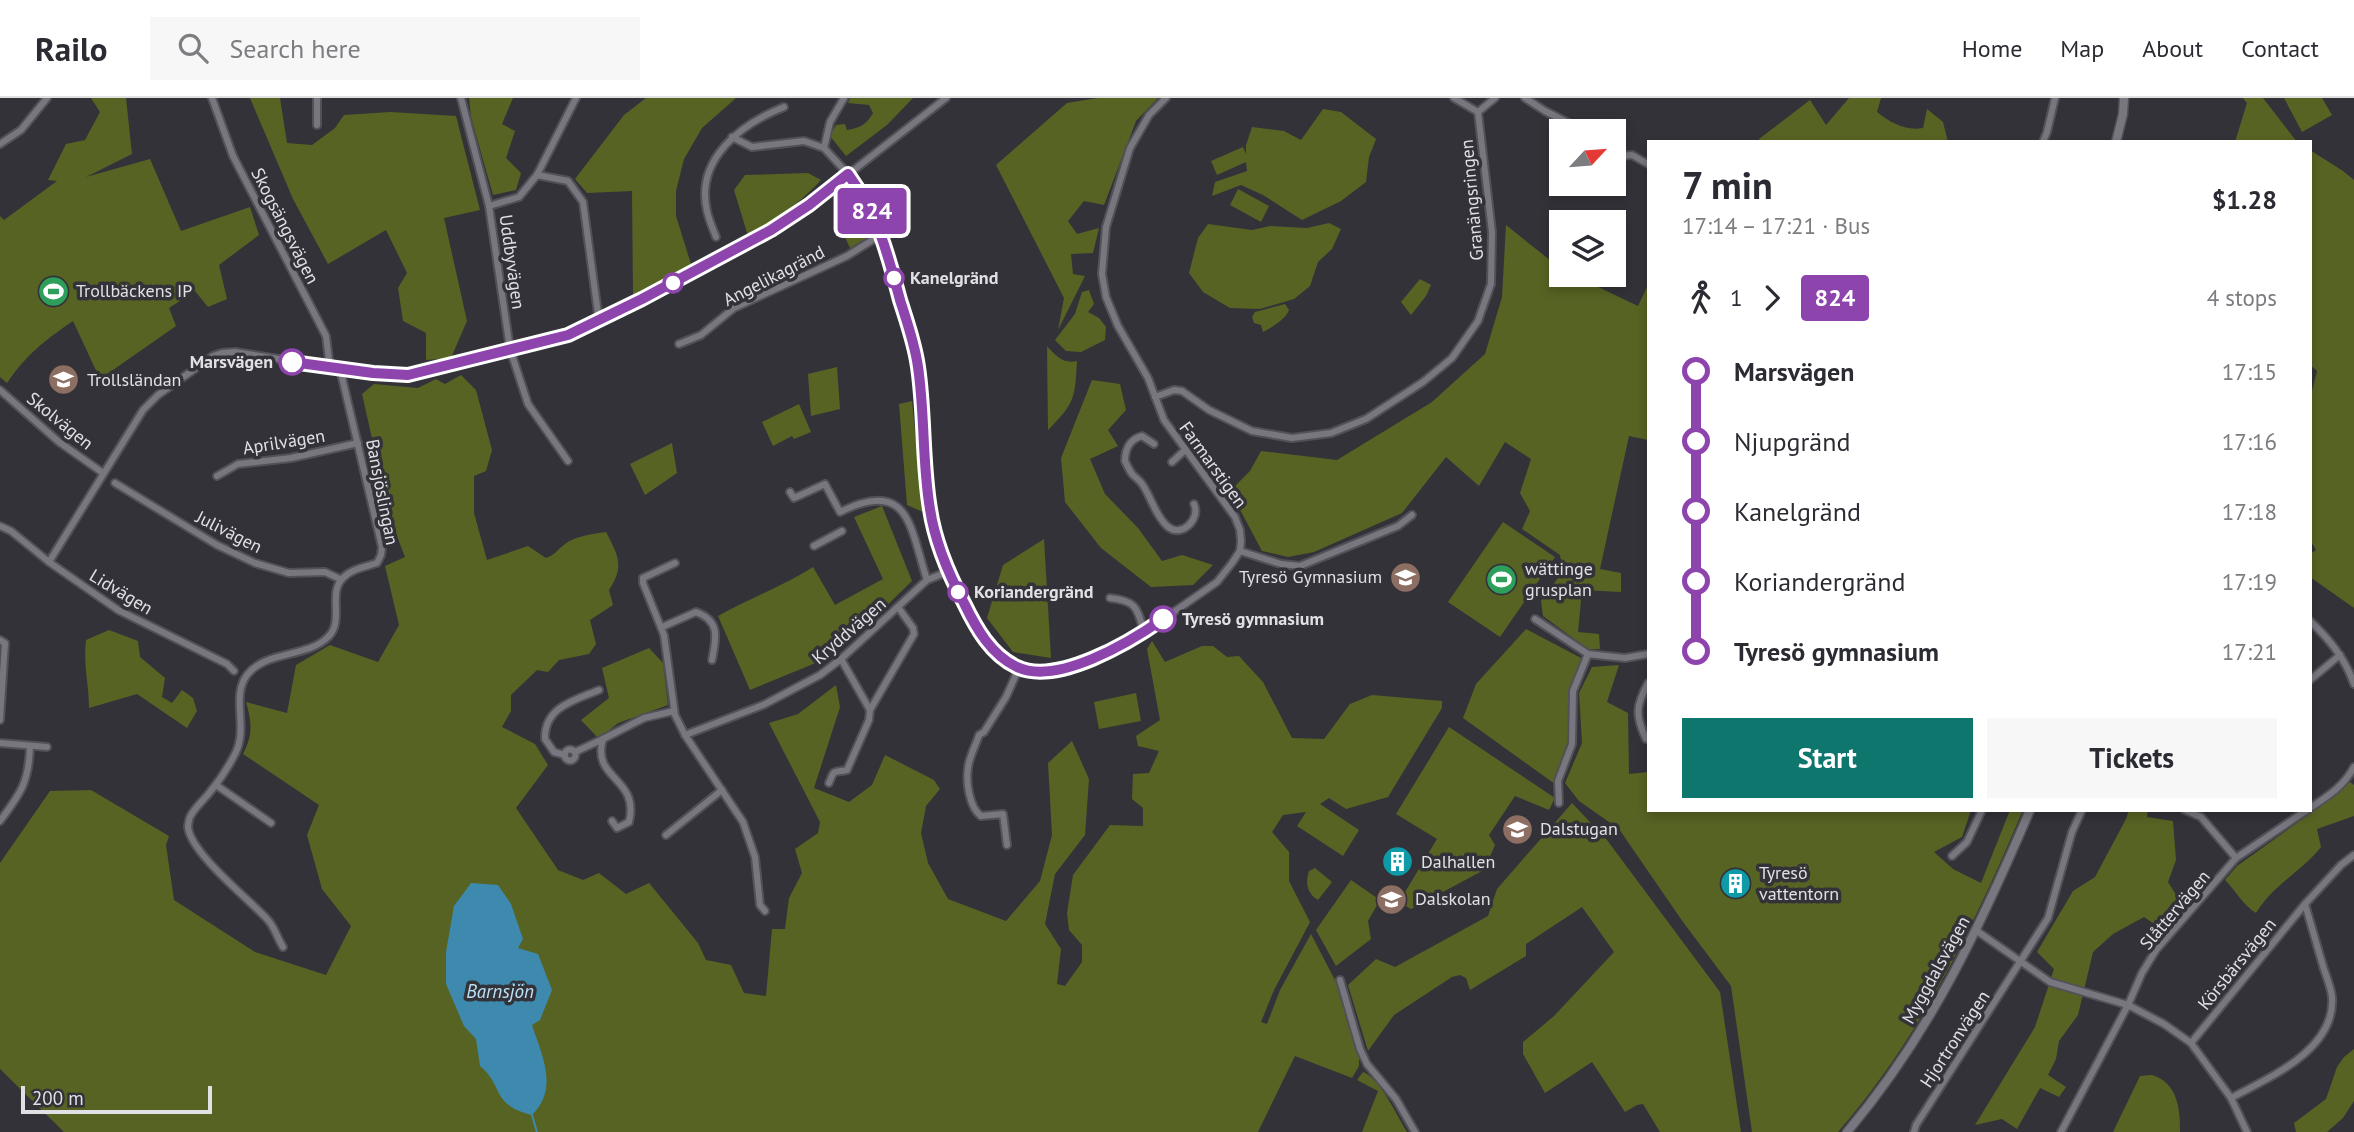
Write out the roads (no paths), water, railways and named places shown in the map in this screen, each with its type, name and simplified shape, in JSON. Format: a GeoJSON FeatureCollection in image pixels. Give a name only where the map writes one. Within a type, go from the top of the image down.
{"type":"FeatureCollection","features":[{"type":"Feature","properties":{"kind":"street"},"geometry":{"type":"LineString","coordinates":[[0,145],[20,130],[47,98]]}},
{"type":"Feature","properties":{"kind":"street","name":"Skogsängsvägen"},"geometry":{"type":"LineString","coordinates":[[212,98],[233,156],[326,336],[330,368]]}},
{"type":"Feature","properties":{"kind":"street"},"geometry":{"type":"LineString","coordinates":[[317,98],[317,125]]}},
{"type":"Feature","properties":{"kind":"street","name":"Uddbyvägen"},"geometry":{"type":"LineString","coordinates":[[461,98],[489,206],[510,349],[528,404],[568,461]]}},
{"type":"Feature","properties":{"kind":"street"},"geometry":{"type":"LineString","coordinates":[[489,206],[519,197],[537,175],[576,98]]}},
{"type":"Feature","properties":{"kind":"street"},"geometry":{"type":"LineString","coordinates":[[824,148],[830,122],[844,98]]}},
{"type":"Feature","properties":{"kind":"street"},"geometry":{"type":"LineString","coordinates":[[49,562],[143,410],[158,395],[213,356],[235,352],[330,368],[408,375],[568,335],[771,230],[809,205],[946,98]]}},
{"type":"Feature","properties":{"kind":"street"},"geometry":{"type":"LineString","coordinates":[[1155,397],[1148,378],[1118,326],[1106,298],[1102,255],[1106,227],[1130,148],[1149,115],[1166,98]]}},
{"type":"Feature","properties":{"kind":"street"},"geometry":{"type":"LineString","coordinates":[[1454,98],[1478,112],[1494,98]]}},
{"type":"Feature","properties":{"kind":"street"},"geometry":{"type":"LineString","coordinates":[[1525,98],[1561,119]]}},
{"type":"Feature","properties":{"kind":"street"},"geometry":{"type":"LineString","coordinates":[[2044,140],[2055,98]]}},
{"type":"Feature","properties":{"kind":"street"},"geometry":{"type":"LineString","coordinates":[[2116,140],[2124,98]]}},
{"type":"Feature","properties":{"kind":"street"},"geometry":{"type":"LineString","coordinates":[[716,237],[707,211],[708,179],[716,156],[732,137],[784,107]]}},
{"type":"Feature","properties":{"kind":"street","name":"Granängsringen"},"geometry":{"type":"LineString","coordinates":[[1155,397],[1174,390],[1182,391],[1209,410],[1252,432],[1292,439],[1331,433],[1366,419],[1423,382],[1452,358],[1478,321],[1491,284],[1492,232],[1478,112]]}},
{"type":"Feature","properties":{"kind":"street"},"geometry":{"type":"LineString","coordinates":[[732,137],[752,147],[804,141],[824,148],[848,174],[867,201],[882,234],[918,365],[929,506],[938,545],[947,572],[979,632],[1006,661],[1019,668],[1039,671],[1069,667],[1122,646],[1144,632],[1217,582],[1240,551],[1281,564],[1300,566],[1398,526],[1412,516]]}},
{"type":"Feature","properties":{"kind":"street"},"geometry":{"type":"LineString","coordinates":[[1626,156],[1632,155],[1647,163]]}},
{"type":"Feature","properties":{"kind":"street"},"geometry":{"type":"LineString","coordinates":[[537,175],[568,181],[583,202],[599,321]]}},
{"type":"Feature","properties":{"kind":"street","name":"Angelikagränd"},"geometry":{"type":"LineString","coordinates":[[679,344],[701,335],[734,308],[847,256],[882,234]]}},
{"type":"Feature","properties":{"kind":"street","name":"Bansjöslingan"},"geometry":{"type":"LineString","coordinates":[[340,369],[382,547],[377,563],[350,572],[340,579]]}},
{"type":"Feature","properties":{"kind":"street","name":"Skolvägen"},"geometry":{"type":"LineString","coordinates":[[0,390],[59,442],[103,474]]}},
{"type":"Feature","properties":{"kind":"street","name":"Farmarstigen"},"geometry":{"type":"LineString","coordinates":[[1155,397],[1164,420],[1235,517],[1240,530],[1240,551]]}},
{"type":"Feature","properties":{"kind":"street"},"geometry":{"type":"LineString","coordinates":[[1154,444],[1143,436],[1133,440],[1128,447],[1125,461],[1133,476],[1139,479],[1145,488],[1160,519],[1169,528],[1184,530],[1196,516],[1194,504]]}},
{"type":"Feature","properties":{"kind":"street","name":"Aprilvägen"},"geometry":{"type":"LineString","coordinates":[[217,476],[238,464],[291,458],[358,443]]}},
{"type":"Feature","properties":{"kind":"street"},"geometry":{"type":"LineString","coordinates":[[1172,462],[1185,450]]}},
{"type":"Feature","properties":{"kind":"street","name":"Julivägen"},"geometry":{"type":"LineString","coordinates":[[115,483],[218,545],[255,563],[289,573],[325,572],[340,579]]}},
{"type":"Feature","properties":{"kind":"street"},"geometry":{"type":"LineString","coordinates":[[790,492],[794,498],[825,484],[840,512],[858,503],[890,501],[897,505],[907,516],[927,580]]}},
{"type":"Feature","properties":{"kind":"street","name":"Lidvägen"},"geometry":{"type":"LineString","coordinates":[[0,526],[118,610],[227,664],[234,671]]}},
{"type":"Feature","properties":{"kind":"street"},"geometry":{"type":"LineString","coordinates":[[814,546],[842,531]]}},
{"type":"Feature","properties":{"kind":"street"},"geometry":{"type":"LineString","coordinates":[[675,563],[643,579],[662,628],[673,687],[674,711],[685,735],[743,822],[755,857],[760,905],[765,911]]}},
{"type":"Feature","properties":{"kind":"street","name":"Kryddvägen"},"geometry":{"type":"LineString","coordinates":[[685,735],[763,705],[800,687],[841,659],[927,580],[947,572]]}},
{"type":"Feature","properties":{"kind":"street"},"geometry":{"type":"LineString","coordinates":[[283,947],[269,920],[210,864],[188,827],[190,817],[216,785],[242,739],[239,692],[247,675],[254,668],[274,658],[320,644],[331,635],[337,619],[336,591],[340,579]]}},
{"type":"Feature","properties":{"kind":"street"},"geometry":{"type":"LineString","coordinates":[[1110,598],[1125,600],[1137,609],[1144,632]]}},
{"type":"Feature","properties":{"kind":"street"},"geometry":{"type":"LineString","coordinates":[[1125,600],[1125,609]]}},
{"type":"Feature","properties":{"kind":"street"},"geometry":{"type":"LineString","coordinates":[[829,783],[838,769],[847,770],[869,720],[870,710],[914,634],[913,628],[898,607]]}},
{"type":"Feature","properties":{"kind":"street"},"geometry":{"type":"LineString","coordinates":[[662,628],[696,612],[707,618],[715,628],[717,636],[712,660]]}},
{"type":"Feature","properties":{"kind":"street"},"geometry":{"type":"LineString","coordinates":[[1535,619],[1588,654],[1625,659],[1647,654]]}},
{"type":"Feature","properties":{"kind":"street"},"geometry":{"type":"LineString","coordinates":[[2312,623],[2340,654],[2354,684]]}},
{"type":"Feature","properties":{"kind":"street"},"geometry":{"type":"LineString","coordinates":[[0,640],[5,643],[0,720]]}},
{"type":"Feature","properties":{"kind":"street"},"geometry":{"type":"LineString","coordinates":[[1559,803],[1558,781],[1572,744],[1573,691],[1588,654]]}},
{"type":"Feature","properties":{"kind":"street"},"geometry":{"type":"LineString","coordinates":[[2312,678],[2340,654]]}},
{"type":"Feature","properties":{"kind":"street"},"geometry":{"type":"LineString","coordinates":[[841,659],[870,710]]}},
{"type":"Feature","properties":{"kind":"street"},"geometry":{"type":"LineString","coordinates":[[1007,845],[1003,814],[983,816],[975,811],[968,768],[979,735],[984,732],[1006,696],[1019,668]]}},
{"type":"Feature","properties":{"kind":"street"},"geometry":{"type":"LineString","coordinates":[[1647,685],[1639,701],[1637,720],[1647,740]]}},
{"type":"Feature","properties":{"kind":"street"},"geometry":{"type":"LineString","coordinates":[[599,690],[557,709],[550,718],[545,739],[554,752],[565,755],[570,749],[575,752],[644,718],[674,711]]}},
{"type":"Feature","properties":{"kind":"street"},"geometry":{"type":"LineString","coordinates":[[603,739],[600,755],[609,773],[625,788],[631,805],[629,822],[617,828],[612,821]]}},
{"type":"Feature","properties":{"kind":"street"},"geometry":{"type":"LineString","coordinates":[[0,743],[47,747]]}},
{"type":"Feature","properties":{"kind":"street"},"geometry":{"type":"LineString","coordinates":[[0,821],[19,795],[29,772],[30,746]]}},
{"type":"Feature","properties":{"kind":"street","name":"Slåttervägen"},"geometry":{"type":"LineString","coordinates":[[2312,806],[2341,786],[2354,766]]}},
{"type":"Feature","properties":{"kind":"street"},"geometry":{"type":"LineString","coordinates":[[216,785],[271,823]]}},
{"type":"Feature","properties":{"kind":"street"},"geometry":{"type":"LineString","coordinates":[[667,835],[722,790]]}},
{"type":"Feature","properties":{"kind":"street"},"geometry":{"type":"LineString","coordinates":[[1952,856],[1967,842],[1981,812]]}},
{"type":"Feature","properties":{"kind":"street","name":"Myggdalsvägen"},"geometry":{"type":"LineString","coordinates":[[1847,1132],[1928,1022],[1977,931],[2029,812]]}},
{"type":"Feature","properties":{"kind":"street"},"geometry":{"type":"LineString","coordinates":[[2021,963],[2048,918],[2080,812]]}},
{"type":"Feature","properties":{"kind":"street"},"geometry":{"type":"LineString","coordinates":[[2190,812],[2201,817],[2236,858]]}},
{"type":"Feature","properties":{"kind":"street"},"geometry":{"type":"LineString","coordinates":[[2201,817],[2206,812]]}},
{"type":"Feature","properties":{"kind":"street","name":"Slåttervägen"},"geometry":{"type":"LineString","coordinates":[[2061,1132],[2156,950],[2236,858],[2304,812]]}},
{"type":"Feature","properties":{"kind":"street","name":"Körsbärsvägen"},"geometry":{"type":"LineString","coordinates":[[2191,1043],[2305,904],[2341,865],[2354,855]]}},
{"type":"Feature","properties":{"kind":"street"},"geometry":{"type":"LineString","coordinates":[[2231,1098],[2290,1067],[2325,1029],[2331,1013],[2332,996],[2305,904]]}},
{"type":"Feature","properties":{"kind":"street"},"geometry":{"type":"LineString","coordinates":[[1977,931],[2050,982],[2128,1005],[2164,1024],[2191,1043],[2231,1098],[2247,1132]]}},
{"type":"Feature","properties":{"kind":"street","name":"Hjortronvägen"},"geometry":{"type":"LineString","coordinates":[[1914,1132],[2021,963]]}},
{"type":"Feature","properties":{"kind":"street"},"geometry":{"type":"LineString","coordinates":[[1340,980],[1367,1064],[1396,1099],[1415,1132]]}},
{"type":"Feature","properties":{"kind":"water","name":"Barnsjön"},"geometry":{"type":"Polygon","coordinates":[[[471,883],[498,885],[511,904],[523,939],[518,948],[538,954],[552,990],[540,1020],[532,1025],[544,1060],[547,1083],[540,1105],[532,1115],[510,1106],[480,1066],[476,1039],[464,1026],[446,984],[446,952],[454,906],[471,883]]]}},
{"type":"Feature","properties":{"kind":"waterway"},"geometry":{"type":"LineString","coordinates":[[532,1115],[537,1132]]}},
{"type":"Feature","properties":{"kind":"place","name":"Kanelgränd"},"geometry":{"type":"Point","coordinates":[894,278]}},
{"type":"Feature","properties":{"kind":"place","name":"Trollbäckens IP"},"geometry":{"type":"Point","coordinates":[53,291]}},
{"type":"Feature","properties":{"kind":"place","name":"Marsvägen"},"geometry":{"type":"Point","coordinates":[292,362]}},
{"type":"Feature","properties":{"kind":"place","name":"Trollsländan"},"geometry":{"type":"Point","coordinates":[64,380]}},
{"type":"Feature","properties":{"kind":"place","name":"Tyresö Gymnasium"},"geometry":{"type":"Point","coordinates":[1405,577]}},
{"type":"Feature","properties":{"kind":"place","name":"wättinge grusplan"},"geometry":{"type":"Point","coordinates":[1502,579]}},
{"type":"Feature","properties":{"kind":"place","name":"Koriandergränd"},"geometry":{"type":"Point","coordinates":[958,592]}},
{"type":"Feature","properties":{"kind":"place","name":"Tyresö gymnasium"},"geometry":{"type":"Point","coordinates":[1163,619]}},
{"type":"Feature","properties":{"kind":"place","name":"Dalstugan"},"geometry":{"type":"Point","coordinates":[1517,829]}},
{"type":"Feature","properties":{"kind":"place","name":"Dalhallen"},"geometry":{"type":"Point","coordinates":[1398,862]}},
{"type":"Feature","properties":{"kind":"place","name":"Tyresö vattentorn"},"geometry":{"type":"Point","coordinates":[1736,883]}},
{"type":"Feature","properties":{"kind":"place","name":"Dalskolan"},"geometry":{"type":"Point","coordinates":[1392,899]}}]}
